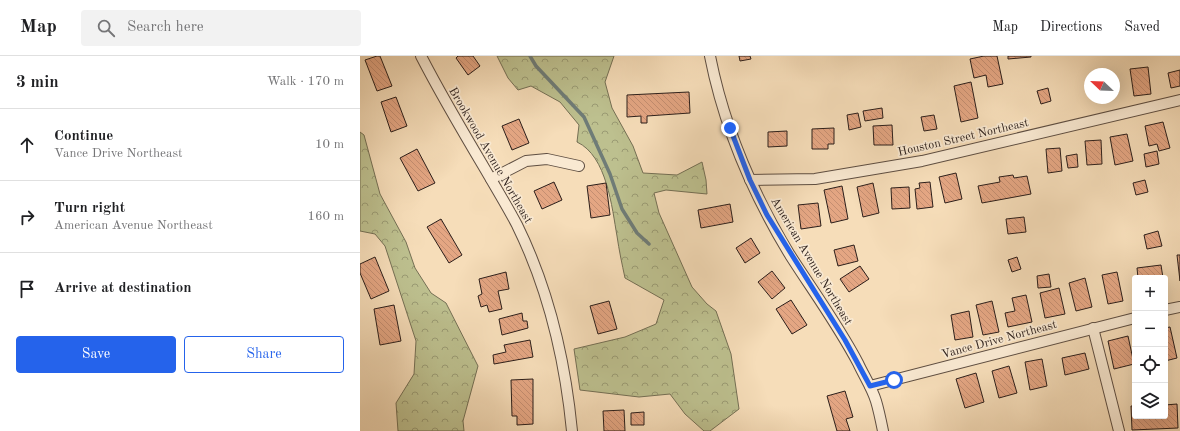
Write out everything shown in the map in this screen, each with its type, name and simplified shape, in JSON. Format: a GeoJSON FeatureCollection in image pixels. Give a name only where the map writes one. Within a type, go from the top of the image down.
{"type":"FeatureCollection","features":[{"type":"Feature","properties":{"kind":"street","name":"Brookwood Avenue Northeast"},"geometry":{"type":"LineString","coordinates":[[421,56],[517,225],[538,272],[560,349],[566,378],[572,431]]}},
{"type":"Feature","properties":{"kind":"street","name":"American Avenue Northeast"},"geometry":{"type":"LineString","coordinates":[[710,56],[730,128],[750,180],[767,215],[845,340],[870,386],[876,401],[883,431]]}},
{"type":"Feature","properties":{"kind":"street","name":"Houston Street Northeast"},"geometry":{"type":"LineString","coordinates":[[750,180],[816,179],[922,161],[1180,100]]}},
{"type":"Feature","properties":{"kind":"street"},"geometry":{"type":"LineString","coordinates":[[491,179],[526,161],[547,159],[579,166]]}},
{"type":"Feature","properties":{"kind":"street"},"geometry":{"type":"LineString","coordinates":[[1168,309],[1180,307]]}},
{"type":"Feature","properties":{"kind":"street","name":"Vance Drive Northeast"},"geometry":{"type":"LineString","coordinates":[[870,386],[1132,319]]}},
{"type":"Feature","properties":{"kind":"street"},"geometry":{"type":"LineString","coordinates":[[1093,328],[1119,431]]}},
{"type":"Feature","properties":{"kind":"green space"},"geometry":{"type":"Polygon","coordinates":[[[497,56],[614,56],[605,82],[612,108],[633,146],[643,173],[677,175],[702,162],[707,194],[666,190],[654,193],[659,213],[692,287],[707,304],[716,311],[731,354],[739,409],[710,431],[704,431],[685,414],[670,394],[639,397],[580,390],[574,349],[625,337],[656,324],[664,300],[625,278],[613,211],[606,184],[602,171],[595,159],[587,149],[577,142],[579,125],[560,102],[531,86],[518,90],[508,78],[497,56]]]}},
{"type":"Feature","properties":{"kind":"green space"},"geometry":{"type":"Polygon","coordinates":[[[360,132],[364,135],[380,194],[406,242],[415,268],[431,293],[446,303],[478,366],[463,421],[464,431],[398,431],[396,403],[414,374],[416,341],[385,246],[375,234],[360,231],[360,132]]]}},
{"type":"Feature","properties":{"kind":"building"},"geometry":{"type":"Polygon","coordinates":[[[380,56],[392,86],[377,91],[365,60],[380,56]]]}},
{"type":"Feature","properties":{"kind":"building"},"geometry":{"type":"Polygon","coordinates":[[[458,56],[473,56],[480,66],[468,75],[456,58],[458,56]]]}},
{"type":"Feature","properties":{"kind":"building"},"geometry":{"type":"Polygon","coordinates":[[[739,56],[750,56],[751,59],[740,61],[739,56]]]}},
{"type":"Feature","properties":{"kind":"building"},"geometry":{"type":"Polygon","coordinates":[[[984,56],[997,56],[1003,84],[988,87],[986,75],[974,78],[970,59],[984,56]]]}},
{"type":"Feature","properties":{"kind":"building"},"geometry":{"type":"Polygon","coordinates":[[[1008,56],[1031,56],[1031,57],[1008,59],[1008,56]]]}},
{"type":"Feature","properties":{"kind":"building"},"geometry":{"type":"Polygon","coordinates":[[[1148,67],[1151,94],[1134,96],[1130,69],[1148,67]]]}},
{"type":"Feature","properties":{"kind":"building"},"geometry":{"type":"Polygon","coordinates":[[[1180,70],[1180,86],[1171,88],[1168,73],[1180,70]]]}},
{"type":"Feature","properties":{"kind":"building"},"geometry":{"type":"Polygon","coordinates":[[[971,82],[978,118],[961,122],[954,86],[971,82]]]}},
{"type":"Feature","properties":{"kind":"building"},"geometry":{"type":"Polygon","coordinates":[[[1048,88],[1051,101],[1041,104],[1037,91],[1048,88]]]}},
{"type":"Feature","properties":{"kind":"building"},"geometry":{"type":"Polygon","coordinates":[[[689,92],[690,113],[647,116],[647,123],[641,123],[641,116],[627,117],[627,95],[689,92]]]}},
{"type":"Feature","properties":{"kind":"building"},"geometry":{"type":"Polygon","coordinates":[[[396,97],[407,126],[391,132],[381,102],[396,97]]]}},
{"type":"Feature","properties":{"kind":"building"},"geometry":{"type":"Polygon","coordinates":[[[882,108],[883,118],[865,121],[863,111],[882,108]]]}},
{"type":"Feature","properties":{"kind":"building"},"geometry":{"type":"Polygon","coordinates":[[[858,113],[861,127],[849,130],[847,115],[858,113]]]}},
{"type":"Feature","properties":{"kind":"building"},"geometry":{"type":"Polygon","coordinates":[[[934,115],[937,129],[924,131],[921,117],[934,115]]]}},
{"type":"Feature","properties":{"kind":"building"},"geometry":{"type":"Polygon","coordinates":[[[519,119],[529,143],[512,150],[502,126],[519,119]]]}},
{"type":"Feature","properties":{"kind":"building"},"geometry":{"type":"Polygon","coordinates":[[[1163,122],[1170,148],[1159,151],[1157,144],[1149,146],[1145,126],[1163,122]]]}},
{"type":"Feature","properties":{"kind":"building"},"geometry":{"type":"Polygon","coordinates":[[[892,125],[893,145],[874,145],[873,126],[892,125]]]}},
{"type":"Feature","properties":{"kind":"building"},"geometry":{"type":"Polygon","coordinates":[[[834,128],[834,144],[828,144],[828,149],[812,149],[812,129],[834,128]]]}},
{"type":"Feature","properties":{"kind":"building"},"geometry":{"type":"Polygon","coordinates":[[[787,131],[787,146],[768,147],[768,132],[787,131]]]}},
{"type":"Feature","properties":{"kind":"building"},"geometry":{"type":"Polygon","coordinates":[[[1127,134],[1133,161],[1115,165],[1110,137],[1127,134]]]}},
{"type":"Feature","properties":{"kind":"building"},"geometry":{"type":"Polygon","coordinates":[[[1101,140],[1102,164],[1087,165],[1085,141],[1101,140]]]}},
{"type":"Feature","properties":{"kind":"building"},"geometry":{"type":"Polygon","coordinates":[[[1060,148],[1062,171],[1048,173],[1046,149],[1060,148]]]}},
{"type":"Feature","properties":{"kind":"building"},"geometry":{"type":"Polygon","coordinates":[[[417,149],[435,183],[418,191],[400,158],[417,149]]]}},
{"type":"Feature","properties":{"kind":"building"},"geometry":{"type":"Polygon","coordinates":[[[1157,151],[1159,164],[1146,167],[1144,154],[1157,151]]]}},
{"type":"Feature","properties":{"kind":"building"},"geometry":{"type":"Polygon","coordinates":[[[1077,154],[1078,167],[1068,168],[1066,156],[1077,154]]]}},
{"type":"Feature","properties":{"kind":"building"},"geometry":{"type":"Polygon","coordinates":[[[956,173],[962,199],[945,203],[939,177],[956,173]]]}},
{"type":"Feature","properties":{"kind":"building"},"geometry":{"type":"Polygon","coordinates":[[[1013,175],[1014,178],[1027,176],[1031,194],[982,203],[978,186],[1000,182],[999,177],[1013,175]]]}},
{"type":"Feature","properties":{"kind":"building"},"geometry":{"type":"Polygon","coordinates":[[[1145,180],[1148,192],[1136,195],[1133,183],[1145,180]]]}},
{"type":"Feature","properties":{"kind":"building"},"geometry":{"type":"Polygon","coordinates":[[[554,182],[562,200],[542,209],[534,191],[554,182]]]}},
{"type":"Feature","properties":{"kind":"building"},"geometry":{"type":"Polygon","coordinates":[[[930,182],[933,207],[917,209],[915,189],[920,188],[919,183],[930,182]]]}},
{"type":"Feature","properties":{"kind":"building"},"geometry":{"type":"Polygon","coordinates":[[[606,183],[610,215],[591,218],[587,186],[606,183]]]}},
{"type":"Feature","properties":{"kind":"building"},"geometry":{"type":"Polygon","coordinates":[[[873,183],[879,213],[863,217],[857,187],[873,183]]]}},
{"type":"Feature","properties":{"kind":"building"},"geometry":{"type":"Polygon","coordinates":[[[842,186],[848,219],[831,223],[824,190],[842,186]]]}},
{"type":"Feature","properties":{"kind":"building"},"geometry":{"type":"Polygon","coordinates":[[[909,187],[910,208],[892,209],[891,188],[909,187]]]}},
{"type":"Feature","properties":{"kind":"building"},"geometry":{"type":"Polygon","coordinates":[[[818,203],[821,226],[801,229],[798,205],[818,203]]]}},
{"type":"Feature","properties":{"kind":"building"},"geometry":{"type":"Polygon","coordinates":[[[730,204],[733,222],[701,228],[698,210],[730,204]]]}},
{"type":"Feature","properties":{"kind":"building"},"geometry":{"type":"Polygon","coordinates":[[[1024,217],[1026,232],[1008,234],[1006,219],[1024,217]]]}},
{"type":"Feature","properties":{"kind":"building"},"geometry":{"type":"Polygon","coordinates":[[[441,219],[462,255],[449,263],[427,227],[441,219]]]}},
{"type":"Feature","properties":{"kind":"building"},"geometry":{"type":"Polygon","coordinates":[[[1158,231],[1162,246],[1147,249],[1144,235],[1158,231]]]}},
{"type":"Feature","properties":{"kind":"building"},"geometry":{"type":"Polygon","coordinates":[[[751,238],[760,253],[745,263],[736,248],[751,238]]]}},
{"type":"Feature","properties":{"kind":"building"},"geometry":{"type":"Polygon","coordinates":[[[854,245],[858,261],[838,266],[834,250],[854,245]]]}},
{"type":"Feature","properties":{"kind":"building"},"geometry":{"type":"Polygon","coordinates":[[[1177,255],[1180,255],[1180,281],[1177,255]]]}},
{"type":"Feature","properties":{"kind":"building"},"geometry":{"type":"Polygon","coordinates":[[[375,257],[389,291],[371,299],[360,273],[360,264],[375,257]]]}},
{"type":"Feature","properties":{"kind":"building"},"geometry":{"type":"Polygon","coordinates":[[[1017,257],[1021,269],[1012,272],[1008,260],[1017,257]]]}},
{"type":"Feature","properties":{"kind":"building"},"geometry":{"type":"Polygon","coordinates":[[[1161,265],[1163,275],[1138,275],[1137,268],[1161,265]]]}},
{"type":"Feature","properties":{"kind":"building"},"geometry":{"type":"Polygon","coordinates":[[[860,266],[869,279],[849,292],[840,279],[860,266]]]}},
{"type":"Feature","properties":{"kind":"building"},"geometry":{"type":"Polygon","coordinates":[[[772,271],[785,288],[772,299],[758,282],[772,271]]]}},
{"type":"Feature","properties":{"kind":"building"},"geometry":{"type":"Polygon","coordinates":[[[506,272],[509,289],[498,291],[502,309],[489,312],[487,305],[481,307],[478,296],[482,294],[479,279],[506,272]]]}},
{"type":"Feature","properties":{"kind":"building"},"geometry":{"type":"Polygon","coordinates":[[[1117,272],[1123,301],[1108,304],[1102,275],[1117,272]]]}},
{"type":"Feature","properties":{"kind":"building"},"geometry":{"type":"Polygon","coordinates":[[[1049,274],[1051,287],[1038,288],[1037,276],[1049,274]]]}},
{"type":"Feature","properties":{"kind":"building"},"geometry":{"type":"Polygon","coordinates":[[[1085,278],[1092,307],[1076,311],[1069,283],[1085,278]]]}},
{"type":"Feature","properties":{"kind":"building"},"geometry":{"type":"Polygon","coordinates":[[[1059,288],[1065,314],[1045,318],[1040,293],[1059,288]]]}},
{"type":"Feature","properties":{"kind":"building"},"geometry":{"type":"Polygon","coordinates":[[[1026,295],[1032,322],[1008,327],[1005,313],[1015,311],[1012,298],[1026,295]]]}},
{"type":"Feature","properties":{"kind":"building"},"geometry":{"type":"Polygon","coordinates":[[[791,300],[807,325],[792,334],[776,309],[791,300]]]}},
{"type":"Feature","properties":{"kind":"building"},"geometry":{"type":"Polygon","coordinates":[[[609,301],[617,329],[598,334],[590,306],[609,301]]]}},
{"type":"Feature","properties":{"kind":"building"},"geometry":{"type":"Polygon","coordinates":[[[992,301],[999,332],[983,335],[976,305],[992,301]]]}},
{"type":"Feature","properties":{"kind":"building"},"geometry":{"type":"Polygon","coordinates":[[[394,305],[401,341],[380,345],[374,309],[394,305]]]}},
{"type":"Feature","properties":{"kind":"building"},"geometry":{"type":"Polygon","coordinates":[[[969,311],[973,337],[955,340],[951,315],[969,311]]]}},
{"type":"Feature","properties":{"kind":"building"},"geometry":{"type":"Polygon","coordinates":[[[522,313],[523,321],[527,321],[528,328],[502,335],[499,319],[522,313]]]}},
{"type":"Feature","properties":{"kind":"building"},"geometry":{"type":"Polygon","coordinates":[[[1168,327],[1170,327],[1177,358],[1168,360],[1168,347],[1168,327]]]}},
{"type":"Feature","properties":{"kind":"building"},"geometry":{"type":"Polygon","coordinates":[[[1128,336],[1132,355],[1132,364],[1114,369],[1108,341],[1128,336]]]}},
{"type":"Feature","properties":{"kind":"building"},"geometry":{"type":"Polygon","coordinates":[[[530,340],[533,357],[494,364],[493,355],[506,352],[504,345],[530,340]]]}},
{"type":"Feature","properties":{"kind":"building"},"geometry":{"type":"Polygon","coordinates":[[[1085,353],[1089,369],[1065,375],[1062,358],[1085,353]]]}},
{"type":"Feature","properties":{"kind":"building"},"geometry":{"type":"Polygon","coordinates":[[[1042,359],[1047,386],[1030,390],[1025,362],[1042,359]]]}},
{"type":"Feature","properties":{"kind":"building"},"geometry":{"type":"Polygon","coordinates":[[[1009,366],[1017,393],[999,398],[992,371],[1009,366]]]}},
{"type":"Feature","properties":{"kind":"building"},"geometry":{"type":"Polygon","coordinates":[[[976,373],[984,402],[965,408],[956,379],[976,373]]]}},
{"type":"Feature","properties":{"kind":"building"},"geometry":{"type":"Polygon","coordinates":[[[533,379],[533,424],[517,425],[517,416],[512,416],[511,380],[533,379]]]}},
{"type":"Feature","properties":{"kind":"building"},"geometry":{"type":"Polygon","coordinates":[[[845,391],[853,417],[846,419],[850,431],[837,431],[827,396],[845,391]]]}},
{"type":"Feature","properties":{"kind":"building"},"geometry":{"type":"Polygon","coordinates":[[[1177,404],[1178,428],[1132,430],[1131,406],[1132,419],[1168,419],[1168,405],[1177,404]]]}},
{"type":"Feature","properties":{"kind":"building"},"geometry":{"type":"Polygon","coordinates":[[[624,410],[625,431],[604,431],[603,411],[624,410]]]}},
{"type":"Feature","properties":{"kind":"building"},"geometry":{"type":"Polygon","coordinates":[[[644,412],[644,425],[631,425],[631,413],[644,412]]]}},
{"type":"Feature","properties":{"kind":"waterway"},"geometry":{"type":"LineString","coordinates":[[530,56],[536,66],[584,117],[610,174],[622,209],[637,233],[649,244]]}},
{"type":"Feature","properties":{"kind":"route"},"geometry":{"type":"LineString","coordinates":[[730,128],[750,180],[767,215],[791,256],[845,340],[870,386],[894,380]]}}]}
